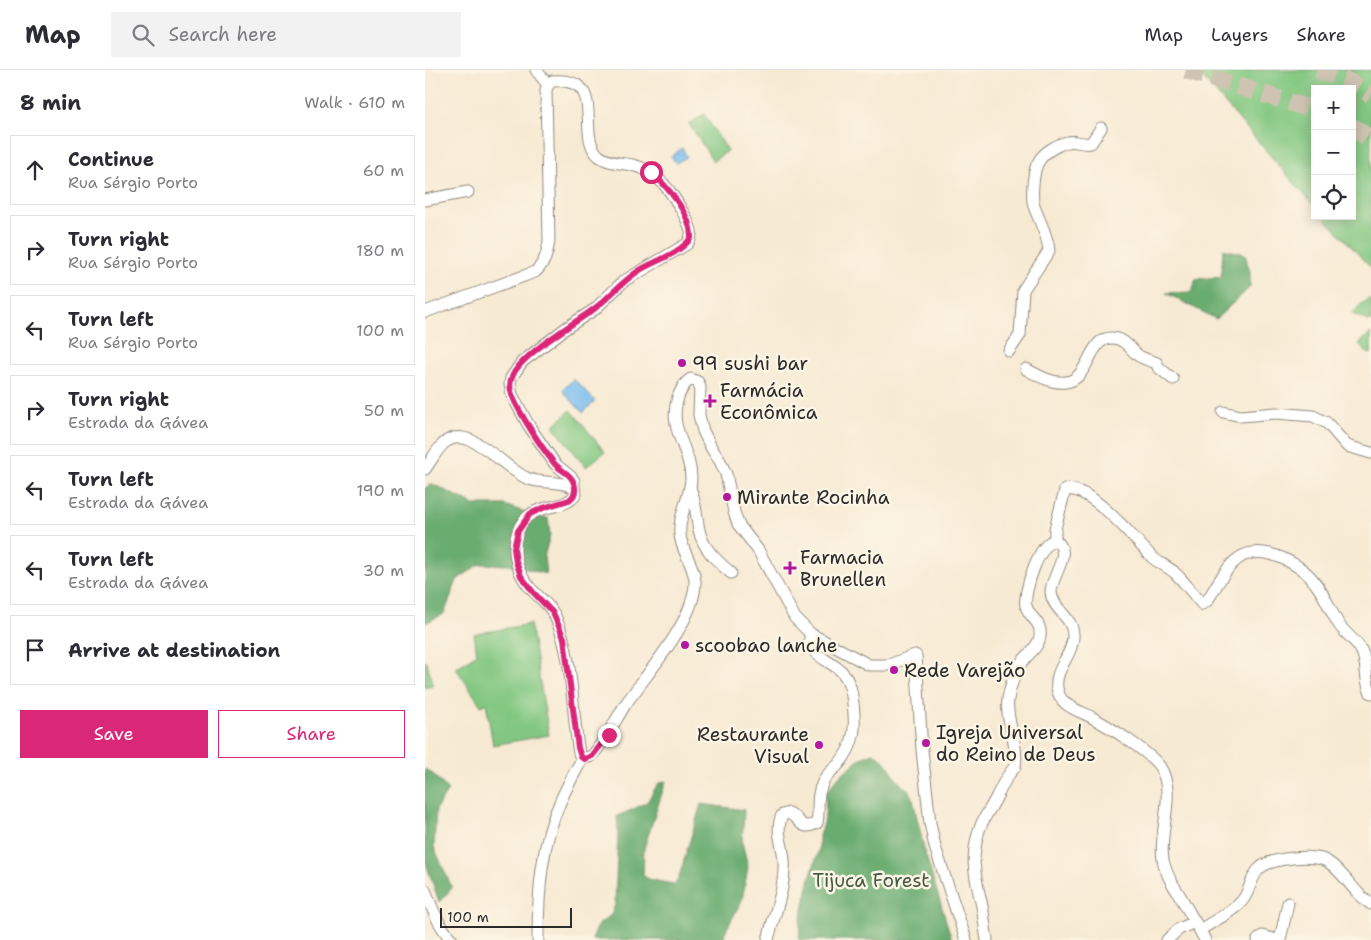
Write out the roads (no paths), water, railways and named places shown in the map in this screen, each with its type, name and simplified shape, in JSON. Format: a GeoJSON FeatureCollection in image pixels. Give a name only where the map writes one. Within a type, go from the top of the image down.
{"type":"FeatureCollection","features":[{"type":"Feature","properties":{"kind":"street"},"geometry":{"type":"LineString","coordinates":[[536,70],[548,85]]}},
{"type":"Feature","properties":{"kind":"street"},"geometry":{"type":"LineString","coordinates":[[425,312],[535,272],[541,266],[546,256],[549,241],[546,105],[548,85],[552,81],[570,81],[580,86],[587,101],[590,120],[589,138],[593,150],[611,162],[638,166],[651,172],[667,186],[685,217],[691,233],[691,238],[687,244],[624,281],[595,309],[565,328],[522,362],[511,378],[512,395],[529,426],[555,464],[574,481],[575,494],[569,500],[530,514],[518,531],[514,548],[521,576],[553,613],[564,638],[578,748],[582,759]]}},
{"type":"Feature","properties":{"kind":"street"},"geometry":{"type":"LineString","coordinates":[[1009,351],[1020,335],[1023,290],[1049,250],[1044,231],[1033,205],[1032,197],[1037,163],[1051,150],[1067,142],[1091,143],[1101,128]]}},
{"type":"Feature","properties":{"kind":"street"},"geometry":{"type":"LineString","coordinates":[[425,200],[468,192]]}},
{"type":"Feature","properties":{"kind":"street"},"geometry":{"type":"LineString","coordinates":[[1026,369],[1055,381],[1069,382],[1081,374],[1098,344],[1114,338],[1121,340],[1140,357],[1157,363],[1158,367],[1173,379]]}},
{"type":"Feature","properties":{"kind":"street"},"geometry":{"type":"LineString","coordinates":[[538,940],[540,884],[545,851],[560,801],[582,759],[592,756],[609,735],[624,707],[676,635],[687,614],[692,599],[695,582],[694,573],[681,543],[679,533],[691,479],[689,465],[679,437],[675,416],[682,387],[691,379],[698,382],[700,386],[699,415],[703,431],[726,474],[738,524],[758,550],[795,618],[811,634],[869,665],[889,665],[915,655],[917,656],[922,750],[930,823],[935,846],[965,940]]}},
{"type":"Feature","properties":{"kind":"street"},"geometry":{"type":"LineString","coordinates":[[1223,412],[1241,416],[1276,413],[1313,416],[1327,423],[1347,446],[1371,453]]}},
{"type":"Feature","properties":{"kind":"street"},"geometry":{"type":"LineString","coordinates":[[425,469],[444,443],[452,438],[459,437],[473,441],[499,458],[509,468],[530,479],[567,485],[574,488]]}},
{"type":"Feature","properties":{"kind":"street"},"geometry":{"type":"LineString","coordinates":[[690,488],[697,508],[699,530],[707,550],[731,573]]}},
{"type":"Feature","properties":{"kind":"street"},"geometry":{"type":"LineString","coordinates":[[1200,930],[1170,881],[1164,864],[1162,849],[1166,790],[1165,780],[1159,766],[1143,751],[1092,717],[1071,708],[1059,694],[1057,680],[1073,643],[1073,633],[1070,624],[1056,605],[1052,596],[1053,582],[1063,553],[1055,540],[1055,529],[1065,490],[1070,488],[1092,499],[1115,518],[1153,558],[1174,572],[1202,604],[1207,601],[1227,569],[1248,553],[1264,552],[1289,561],[1315,582],[1338,623],[1360,648],[1365,660],[1367,684],[1371,693]]}},
{"type":"Feature","properties":{"kind":"street"},"geometry":{"type":"LineString","coordinates":[[987,940],[973,865],[975,848],[978,833],[1006,775],[1015,767],[1016,750],[1008,701],[1016,672],[1039,642],[1041,633],[1039,624],[1027,609],[1026,596],[1038,557],[1047,543],[1055,540]]}},
{"type":"Feature","properties":{"kind":"street"},"geometry":{"type":"LineString","coordinates":[[768,940],[783,880],[784,859],[778,833],[779,821],[782,815],[789,813],[805,826],[817,823],[819,816],[817,800],[823,780],[839,763],[851,745],[855,732],[853,700],[848,682],[842,672],[811,649],[809,642],[811,634]]}},
{"type":"Feature","properties":{"kind":"street"},"geometry":{"type":"LineString","coordinates":[[1167,940],[1179,929],[1200,930],[1241,903],[1258,870],[1264,865],[1276,861],[1313,857],[1325,860],[1333,866],[1360,897],[1371,904]]}},
{"type":"Feature","properties":{"kind":"street"},"geometry":{"type":"LineString","coordinates":[[425,890],[433,913],[451,940]]}},
{"type":"Feature","properties":{"kind":"street"},"geometry":{"type":"LineString","coordinates":[[1258,940],[1262,936],[1279,940],[1288,903]]}},
{"type":"Feature","properties":{"kind":"water"},"geometry":{"type":"Polygon","coordinates":[[[682,148],[687,157],[676,163],[671,157],[682,148]]]}},
{"type":"Feature","properties":{"kind":"water"},"geometry":{"type":"Polygon","coordinates":[[[574,379],[595,401],[583,413],[562,390],[574,379]]]}},
{"type":"Feature","properties":{"kind":"tunnel"},"geometry":{"type":"LineString","coordinates":[[1186,70],[1311,109]]}},
{"type":"Feature","properties":{"kind":"tunnel"},"geometry":{"type":"LineString","coordinates":[[1317,70],[1345,80],[1371,95]]}},
{"type":"Feature","properties":{"kind":"tunnel"},"geometry":{"type":"LineString","coordinates":[[1356,129],[1371,140]]}},
{"type":"Feature","properties":{"kind":"place","name":"99 sushi bar"},"geometry":{"type":"Point","coordinates":[682,363]}},
{"type":"Feature","properties":{"kind":"place","name":"Farmácia Econômica"},"geometry":{"type":"Point","coordinates":[710,401]}},
{"type":"Feature","properties":{"kind":"place","name":"Mirante Rocinha"},"geometry":{"type":"Point","coordinates":[727,497]}},
{"type":"Feature","properties":{"kind":"place","name":"Farmacia Brunellen"},"geometry":{"type":"Point","coordinates":[790,568]}},
{"type":"Feature","properties":{"kind":"place","name":"scoobao lanche"},"geometry":{"type":"Point","coordinates":[685,645]}},
{"type":"Feature","properties":{"kind":"place","name":"Rede Varejão"},"geometry":{"type":"Point","coordinates":[894,670]}},
{"type":"Feature","properties":{"kind":"place","name":"Igreja Universal do Reino de Deus"},"geometry":{"type":"Point","coordinates":[926,743]}},
{"type":"Feature","properties":{"kind":"place","name":"Restaurante Visual"},"geometry":{"type":"Point","coordinates":[819,745]}},
{"type":"Feature","properties":{"kind":"park label","name":"Tijuca Forest"},"geometry":{"type":"Point","coordinates":[871,880]}}]}
